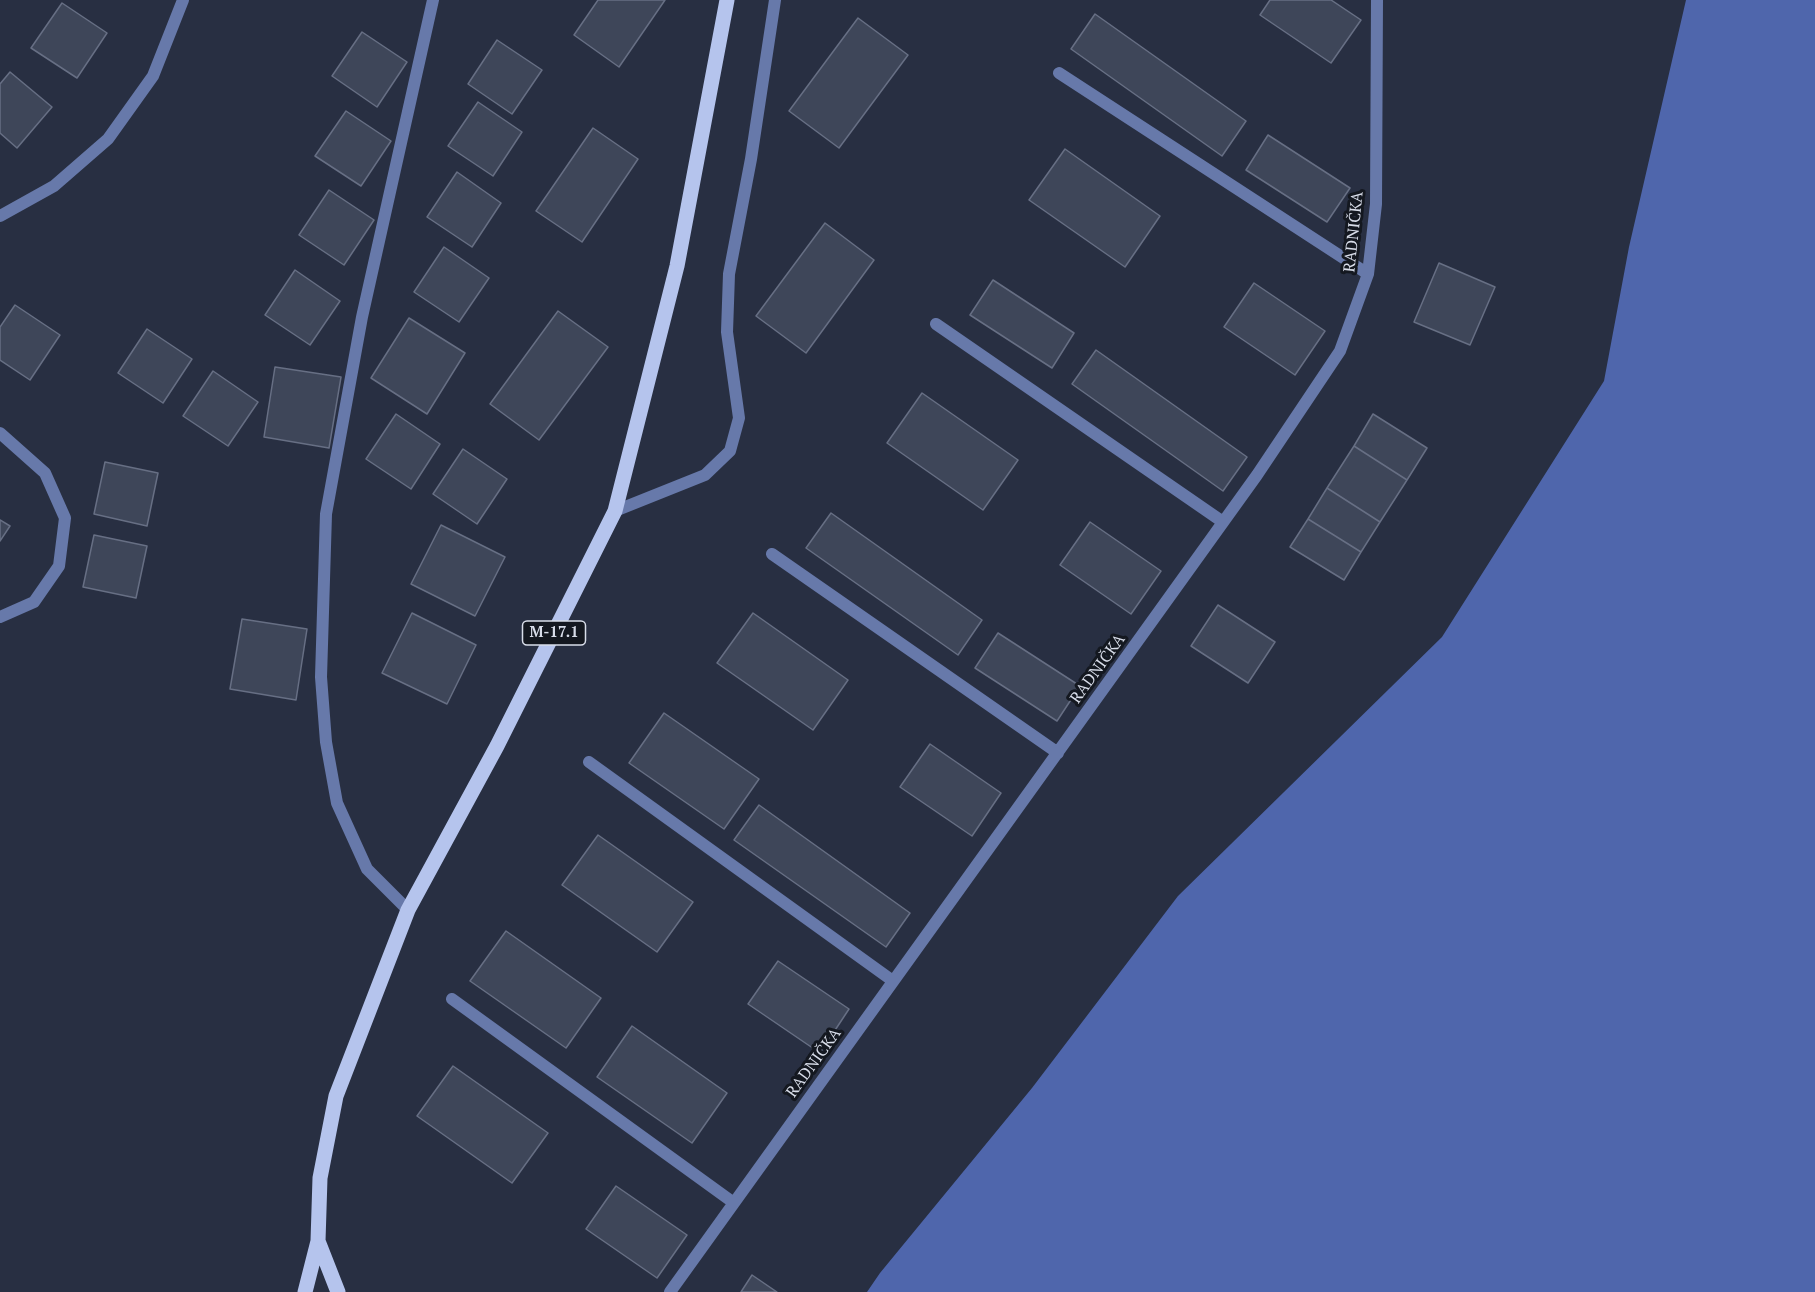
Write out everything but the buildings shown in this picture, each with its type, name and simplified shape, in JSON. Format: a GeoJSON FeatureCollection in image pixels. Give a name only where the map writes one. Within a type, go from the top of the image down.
{"type":"FeatureCollection","features":[{"type":"Feature","properties":{"kind":"main road","name":"M-17.1"},"geometry":{"type":"LineString","coordinates":[[305,1292],[318,1241],[320,1178],[336,1096],[408,910],[497,746],[615,512],[677,266],[728,0]]}},
{"type":"Feature","properties":{"kind":"main road","name":"M-17.1"},"geometry":{"type":"LineString","coordinates":[[318,1241],[338,1292]]}},
{"type":"Feature","properties":{"kind":"street"},"geometry":{"type":"LineString","coordinates":[[0,216],[54,186],[108,140],[153,76],[183,0]]}},
{"type":"Feature","properties":{"kind":"street"},"geometry":{"type":"LineString","coordinates":[[408,910],[367,869],[337,803],[326,742],[322,665],[326,514],[362,317],[433,0]]}},
{"type":"Feature","properties":{"kind":"street"},"geometry":{"type":"LineString","coordinates":[[615,512],[705,475],[730,451],[739,418],[727,332],[729,274],[751,159],[776,0]]}},
{"type":"Feature","properties":{"kind":"street","name":"RADNIČKA"},"geometry":{"type":"LineString","coordinates":[[670,1292],[1257,475],[1340,351],[1368,274],[1376,204],[1377,0]]}},
{"type":"Feature","properties":{"kind":"street"},"geometry":{"type":"LineString","coordinates":[[1059,73],[1368,274]]}},
{"type":"Feature","properties":{"kind":"street"},"geometry":{"type":"LineString","coordinates":[[936,324],[1223,522]]}},
{"type":"Feature","properties":{"kind":"street"},"geometry":{"type":"LineString","coordinates":[[0,433],[45,473],[65,518],[60,566],[34,602],[0,617]]}},
{"type":"Feature","properties":{"kind":"street"},"geometry":{"type":"LineString","coordinates":[[772,554],[1058,753]]}},
{"type":"Feature","properties":{"kind":"street"},"geometry":{"type":"LineString","coordinates":[[589,762],[893,981]]}},
{"type":"Feature","properties":{"kind":"street"},"geometry":{"type":"LineString","coordinates":[[452,999],[734,1203]]}},
{"type":"Feature","properties":{"kind":"shaded area"},"geometry":{"type":"Polygon","coordinates":[[[1686,0],[1815,0],[1815,1292],[867,1292],[880,1273],[1032,1088],[1178,896],[1442,637],[1604,381],[1629,247],[1686,0]]]}}]}
